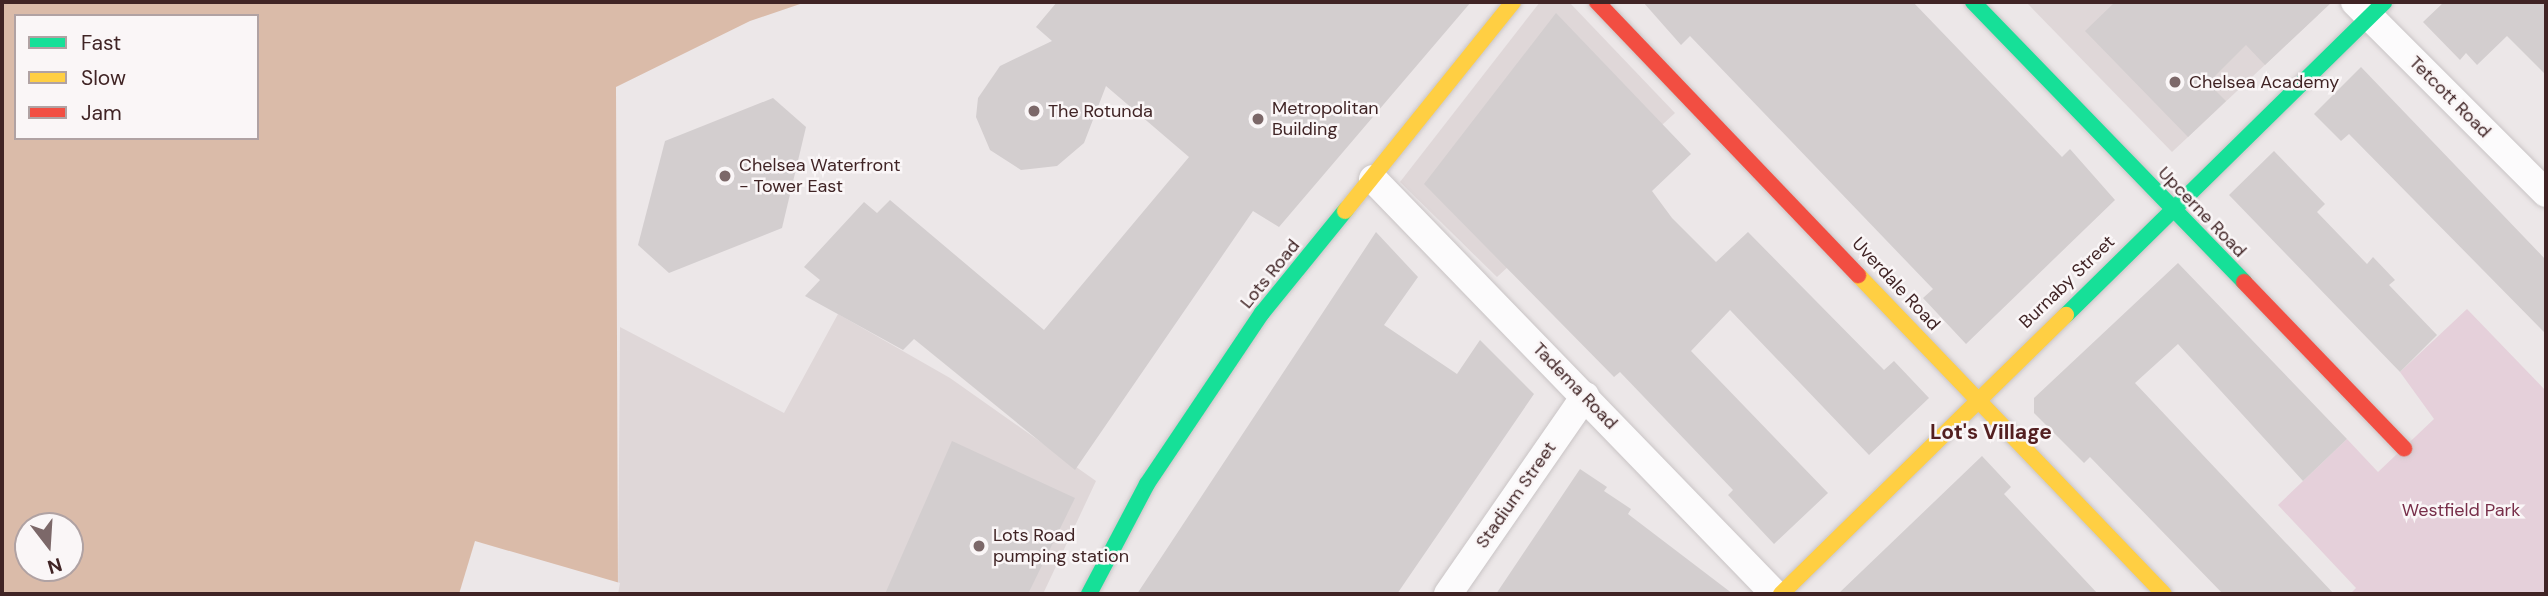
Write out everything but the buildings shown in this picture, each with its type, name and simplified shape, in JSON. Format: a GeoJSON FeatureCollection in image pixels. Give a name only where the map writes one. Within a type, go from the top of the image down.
{"type":"FeatureCollection","features":[{"type":"Feature","properties":{"kind":"street","name":"Lots Road"},"geometry":{"type":"LineString","coordinates":[[1089,594],[1147,484],[1262,313],[1373,179],[1513,2]]}},
{"type":"Feature","properties":{"kind":"street","name":"Uverdale Road"},"geometry":{"type":"LineString","coordinates":[[1597,2],[2164,594]]}},
{"type":"Feature","properties":{"kind":"street","name":"Upcerne Road"},"geometry":{"type":"LineString","coordinates":[[1973,2],[2403,448]]}},
{"type":"Feature","properties":{"kind":"street","name":"Burnaby Street"},"geometry":{"type":"LineString","coordinates":[[1781,594],[1975,398],[2172,207],[2369,7]]}},
{"type":"Feature","properties":{"kind":"street","name":"Tetcott Road"},"geometry":{"type":"LineString","coordinates":[[2369,7],[2546,193]]}},
{"type":"Feature","properties":{"kind":"street","name":"Tadema Road"},"geometry":{"type":"LineString","coordinates":[[1373,179],[1775,594]]}},
{"type":"Feature","properties":{"kind":"street","name":"Stadium Street"},"geometry":{"type":"LineString","coordinates":[[1448,594],[1585,396]]}},
{"type":"Feature","properties":{"kind":"shaded area"},"geometry":{"type":"Polygon","coordinates":[[[2,2],[806,2],[750,21],[616,87],[618,594],[2,594],[2,2]]]}},
{"type":"Feature","properties":{"kind":"shaded area"},"geometry":{"type":"Polygon","coordinates":[[[1540,2],[1569,2],[1675,113],[1497,277],[1400,182],[1540,2]]]}},
{"type":"Feature","properties":{"kind":"shaded area","name":"Chelsea Academy"},"geometry":{"type":"Polygon","coordinates":[[[2026,2],[2305,2],[2318,15],[2172,152],[2026,2]]]}},
{"type":"Feature","properties":{"kind":"shaded area"},"geometry":{"type":"Polygon","coordinates":[[[838,314],[950,378],[1096,481],[1043,594],[618,594],[620,327],[784,413],[838,314]]]}},
{"type":"Feature","properties":{"kind":"green space","name":"Westfield Park"},"geometry":{"type":"Polygon","coordinates":[[[2467,309],[2546,391],[2546,594],[2350,594],[2356,588],[2278,505],[2347,439],[2378,472],[2434,419],[2400,372],[2467,309]]]}},
{"type":"Feature","properties":{"kind":"pier"},"geometry":{"type":"Polygon","coordinates":[[[475,541],[620,583],[618,594],[459,594],[475,541]]]}},
{"type":"Feature","properties":{"kind":"traffic: fast"},"geometry":{"type":"LineString","coordinates":[[1973,2],[2244,282]]}},
{"type":"Feature","properties":{"kind":"traffic: fast"},"geometry":{"type":"LineString","coordinates":[[2066,315],[2384,2]]}},
{"type":"Feature","properties":{"kind":"traffic: fast"},"geometry":{"type":"LineString","coordinates":[[1089,594],[1147,484],[1262,313],[1345,211]]}},
{"type":"Feature","properties":{"kind":"traffic: slow"},"geometry":{"type":"LineString","coordinates":[[1345,211],[1513,2]]}},
{"type":"Feature","properties":{"kind":"traffic: slow"},"geometry":{"type":"LineString","coordinates":[[1858,275],[2164,594]]}},
{"type":"Feature","properties":{"kind":"traffic: slow"},"geometry":{"type":"LineString","coordinates":[[1781,594],[2066,315]]}},
{"type":"Feature","properties":{"kind":"traffic: jam"},"geometry":{"type":"LineString","coordinates":[[1597,2],[1858,275]]}},
{"type":"Feature","properties":{"kind":"traffic: jam"},"geometry":{"type":"LineString","coordinates":[[2244,282],[2404,448]]}},
{"type":"Feature","properties":{"kind":"place","name":"Chelsea Academy"},"geometry":{"type":"Point","coordinates":[2175,82]}},
{"type":"Feature","properties":{"kind":"place","name":"The Rotunda"},"geometry":{"type":"Point","coordinates":[1034,111]}},
{"type":"Feature","properties":{"kind":"place","name":"Metropolitan Building"},"geometry":{"type":"Point","coordinates":[1258,119]}},
{"type":"Feature","properties":{"kind":"place","name":"Chelsea Waterfront - Tower East"},"geometry":{"type":"Point","coordinates":[725,176]}},
{"type":"Feature","properties":{"kind":"place","name":"Lots Road pumping station"},"geometry":{"type":"Point","coordinates":[979,546]}},
{"type":"Feature","properties":{"kind":"district","name":"Lot's Village"},"geometry":{"type":"Point","coordinates":[1991,432]}}]}
